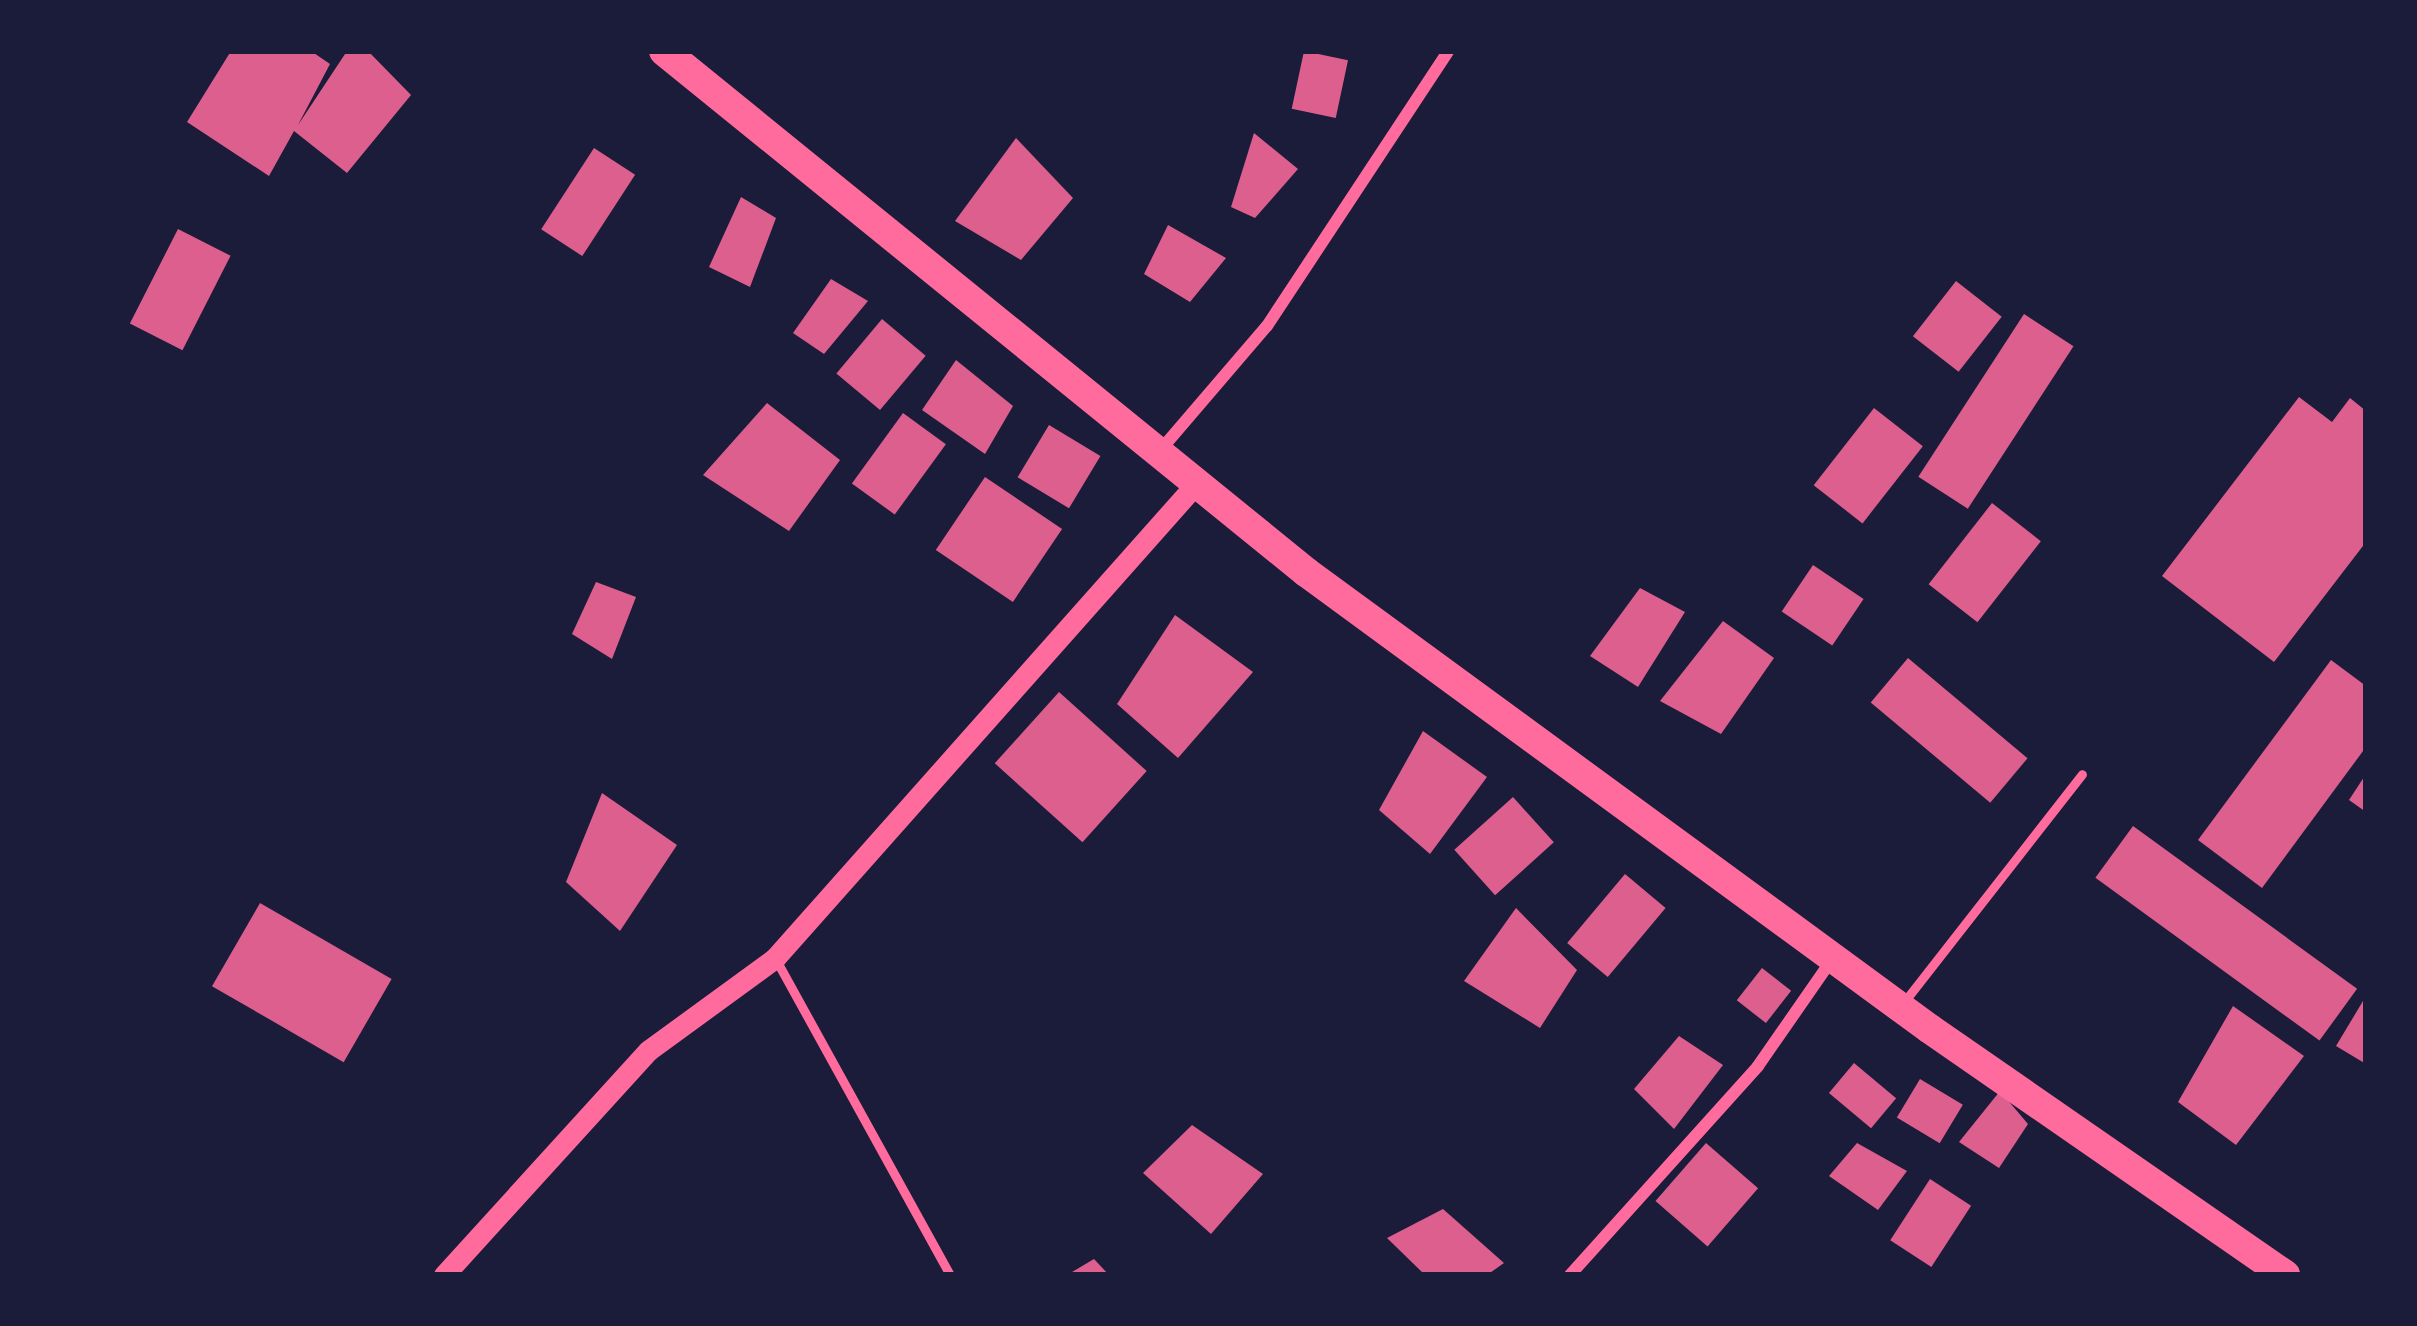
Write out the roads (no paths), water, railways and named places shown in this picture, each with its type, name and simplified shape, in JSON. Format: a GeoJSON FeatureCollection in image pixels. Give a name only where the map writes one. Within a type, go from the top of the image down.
{"type":"FeatureCollection","features":[{"type":"Feature","properties":{"kind":"main road"},"geometry":{"type":"LineString","coordinates":[[664,51],[1195,484],[1833,958],[2285,1275]]}},
{"type":"Feature","properties":{"kind":"street"},"geometry":{"type":"LineString","coordinates":[[1157,454],[1267,326],[1448,51]]}},
{"type":"Feature","properties":{"kind":"street"},"geometry":{"type":"LineString","coordinates":[[444,1275],[649,1049],[775,958],[1195,484]]}},
{"type":"Feature","properties":{"kind":"street"},"geometry":{"type":"LineString","coordinates":[[1570,1275],[1758,1066],[1833,958]]}},
{"type":"Feature","properties":{"kind":"lane"},"geometry":{"type":"LineString","coordinates":[[1900,1006],[2082,774]]}},
{"type":"Feature","properties":{"kind":"lane"},"geometry":{"type":"LineString","coordinates":[[775,958],[950,1275]]}}]}
